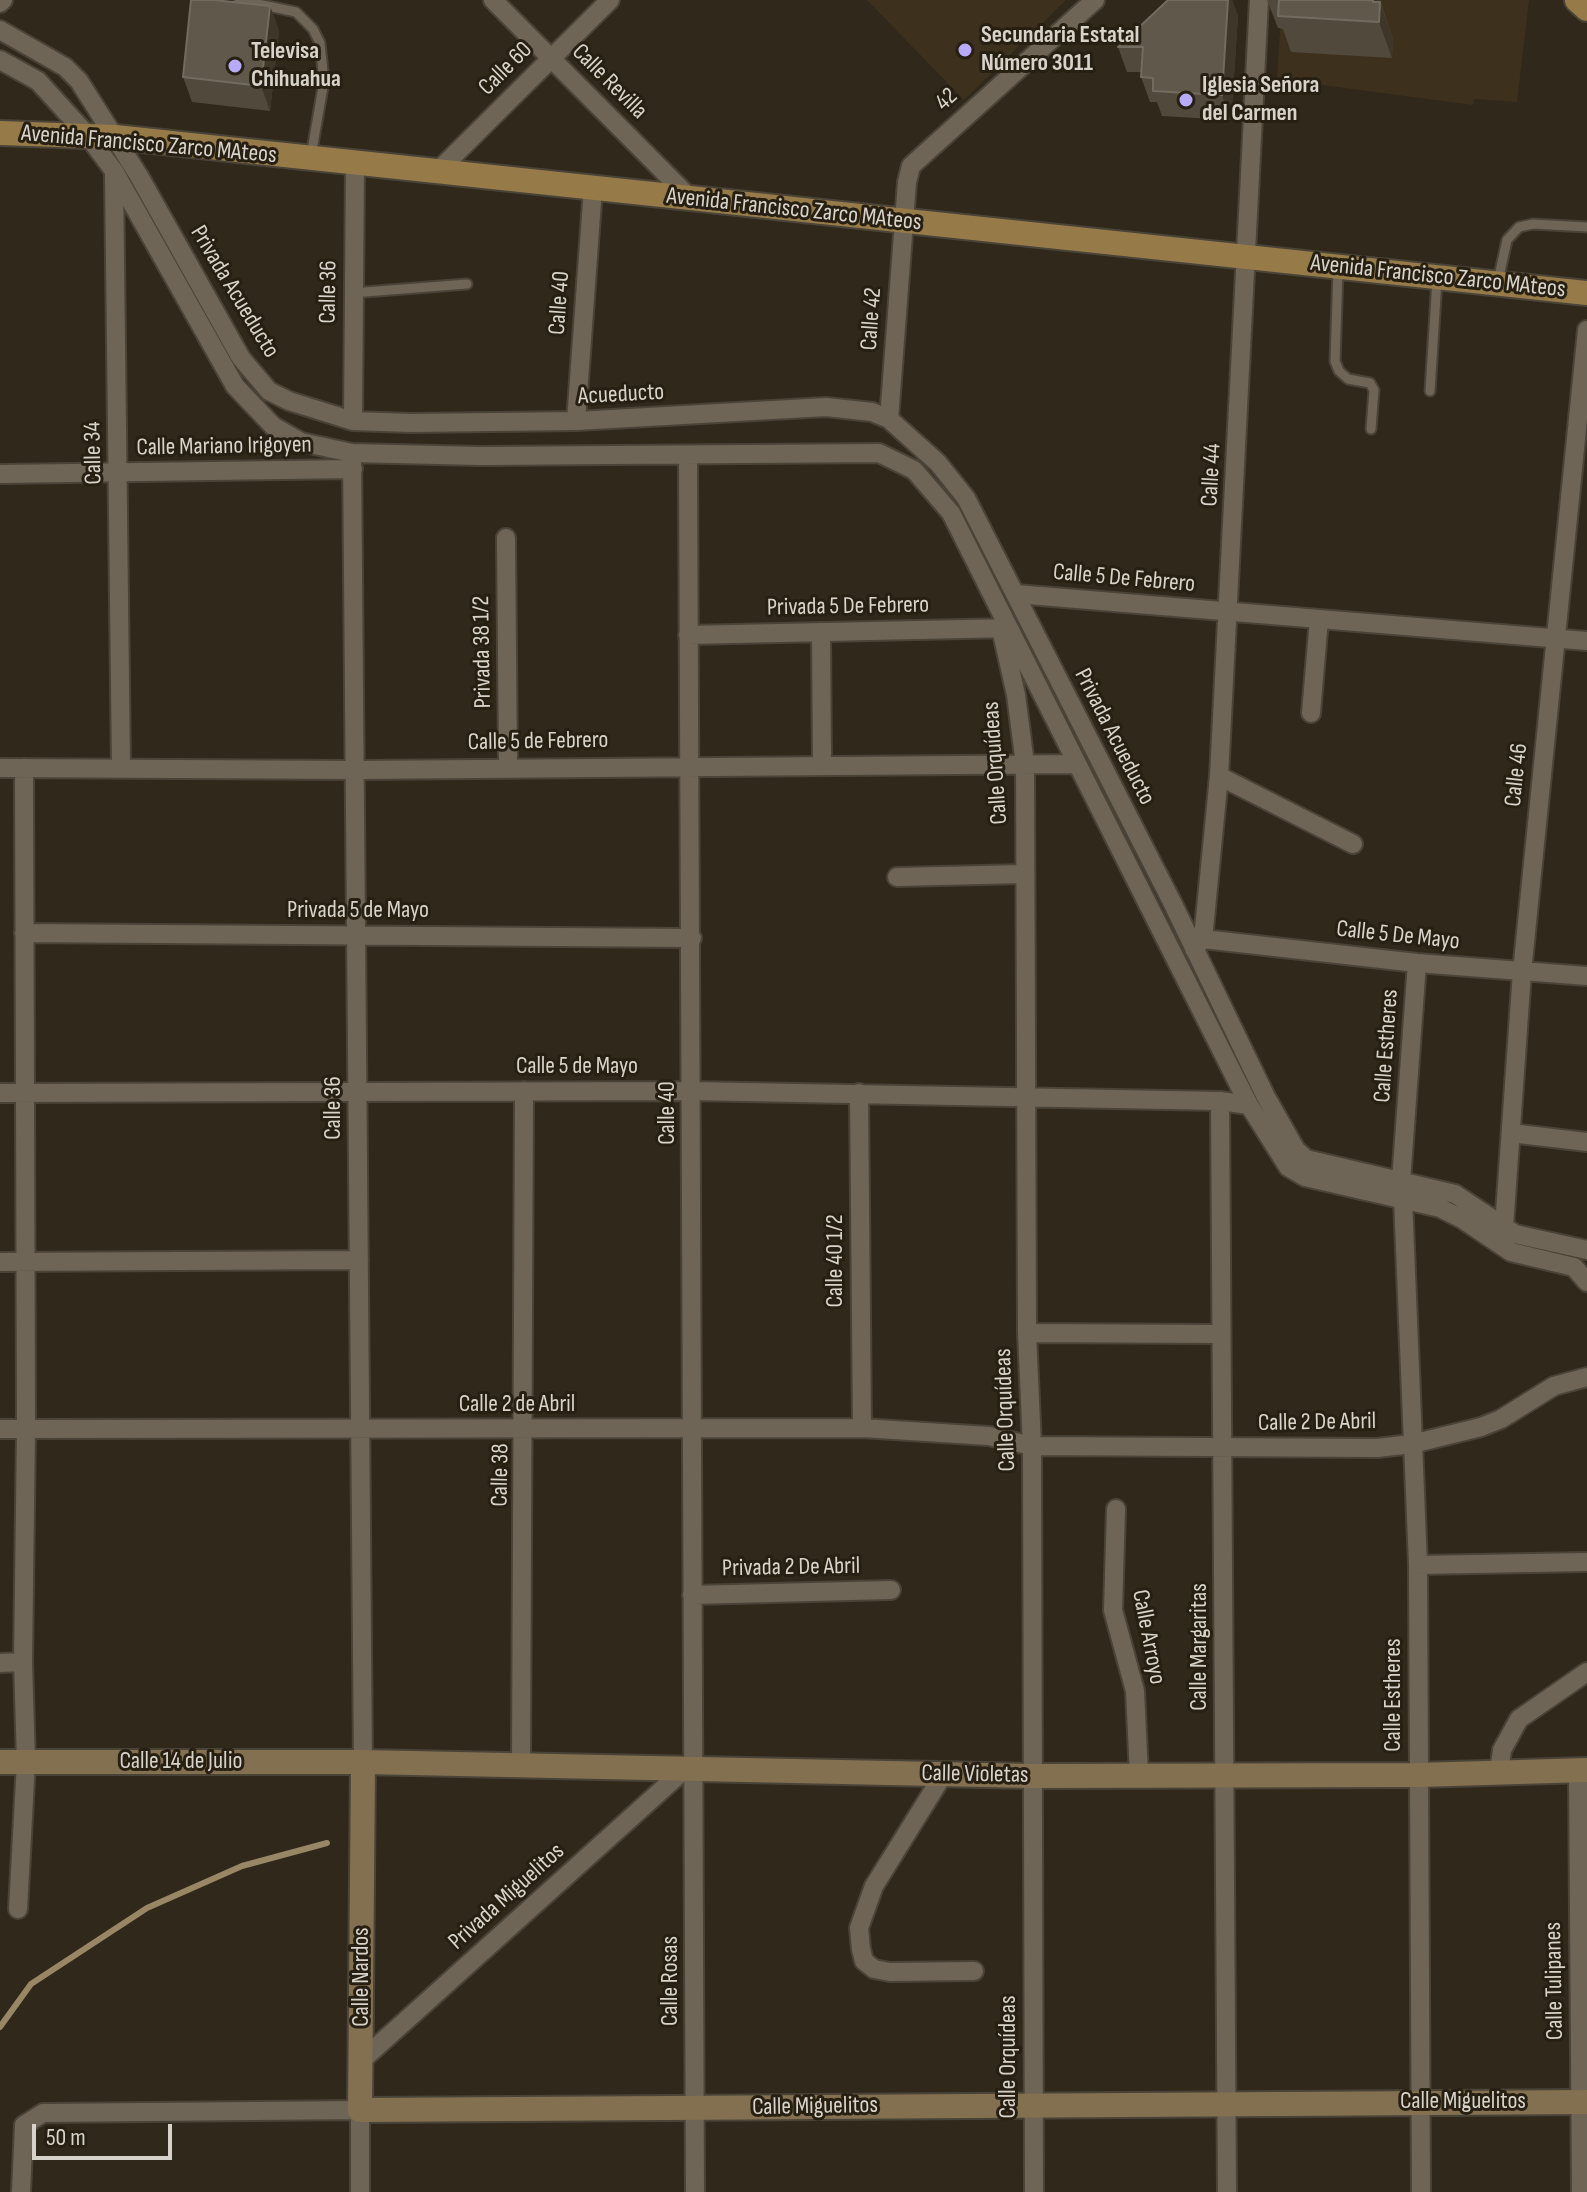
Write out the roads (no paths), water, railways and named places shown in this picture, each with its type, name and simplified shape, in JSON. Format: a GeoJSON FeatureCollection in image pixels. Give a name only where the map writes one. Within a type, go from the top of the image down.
{"type":"FeatureCollection","features":[{"type":"Feature","properties":{"kind":"main road"},"geometry":{"type":"LineString","coordinates":[[1577,0],[1587,9]]}},
{"type":"Feature","properties":{"kind":"main road","name":"Avenida Francisco Zarco MAteos"},"geometry":{"type":"LineString","coordinates":[[0,133],[115,137],[1587,293]]}},
{"type":"Feature","properties":{"kind":"street","name":"Calle Revilla"},"geometry":{"type":"LineString","coordinates":[[493,0],[690,198]]}},
{"type":"Feature","properties":{"kind":"street","name":"Calle 60"},"geometry":{"type":"LineString","coordinates":[[437,172],[610,0]]}},
{"type":"Feature","properties":{"kind":"street","name":"42"},"geometry":{"type":"LineString","coordinates":[[904,223],[911,166],[1095,0]]}},
{"type":"Feature","properties":{"kind":"street","name":"Calle 44"},"geometry":{"type":"LineString","coordinates":[[1199,944],[1219,776],[1259,0]]}},
{"type":"Feature","properties":{"kind":"street"},"geometry":{"type":"LineString","coordinates":[[0,30],[65,67],[79,81],[115,137]]}},
{"type":"Feature","properties":{"kind":"street"},"geometry":{"type":"LineString","coordinates":[[0,60],[38,81],[60,101],[114,171]]}},
{"type":"Feature","properties":{"kind":"street","name":"Calle 34"},"geometry":{"type":"LineString","coordinates":[[115,137],[121,768]]}},
{"type":"Feature","properties":{"kind":"street","name":"Privada Acueducto"},"geometry":{"type":"LineString","coordinates":[[115,137],[254,375],[269,391],[289,401],[353,421]]}},
{"type":"Feature","properties":{"kind":"street","name":"Calle 36"},"geometry":{"type":"LineString","coordinates":[[353,421],[355,164]]}},
{"type":"Feature","properties":{"kind":"street","name":"Privada Acueducto"},"geometry":{"type":"LineString","coordinates":[[114,171],[235,386],[251,406],[273,426],[301,442],[353,461]]}},
{"type":"Feature","properties":{"kind":"street","name":"Calle 40"},"geometry":{"type":"LineString","coordinates":[[576,421],[593,188]]}},
{"type":"Feature","properties":{"kind":"street","name":"Calle 42"},"geometry":{"type":"LineString","coordinates":[[889,419],[904,223]]}},
{"type":"Feature","properties":{"kind":"street","name":"Calle 46"},"geometry":{"type":"LineString","coordinates":[[1504,1227],[1522,972],[1554,638],[1580,478],[1587,330]]}},
{"type":"Feature","properties":{"kind":"street","name":"Acueducto"},"geometry":{"type":"LineString","coordinates":[[353,421],[478,424],[826,407],[872,412],[889,419]]}},
{"type":"Feature","properties":{"kind":"street","name":"Privada Acueducto"},"geometry":{"type":"LineString","coordinates":[[889,419],[954,481],[1016,594],[1063,691],[1199,944],[1258,1101]]}},
{"type":"Feature","properties":{"kind":"street","name":"Privada Acueducto"},"geometry":{"type":"LineString","coordinates":[[688,456],[879,453],[914,470],[951,513],[1005,628],[1258,1101]]}},
{"type":"Feature","properties":{"kind":"street"},"geometry":{"type":"LineString","coordinates":[[353,461],[688,456]]}},
{"type":"Feature","properties":{"kind":"street","name":"Calle 40"},"geometry":{"type":"LineString","coordinates":[[688,456],[692,938],[690,1770]]}},
{"type":"Feature","properties":{"kind":"street","name":"Calle 36"},"geometry":{"type":"LineString","coordinates":[[353,461],[363,1762]]}},
{"type":"Feature","properties":{"kind":"street","name":"Calle Mariano Irigoyen"},"geometry":{"type":"LineString","coordinates":[[0,474],[118,473],[353,461]]}},
{"type":"Feature","properties":{"kind":"street","name":"Privada 38 1/2"},"geometry":{"type":"LineString","coordinates":[[506,538],[508,766]]}},
{"type":"Feature","properties":{"kind":"street","name":"Calle 5 De Febrero"},"geometry":{"type":"LineString","coordinates":[[1016,594],[1587,641]]}},
{"type":"Feature","properties":{"kind":"street"},"geometry":{"type":"LineString","coordinates":[[1311,713],[1319,619]]}},
{"type":"Feature","properties":{"kind":"street","name":"Privada 5 De Febrero"},"geometry":{"type":"LineString","coordinates":[[688,635],[1005,628]]}},
{"type":"Feature","properties":{"kind":"street","name":"Calle Orquídeas"},"geometry":{"type":"LineString","coordinates":[[1005,628],[1025,764],[1027,1333],[1032,1446],[1034,2192]]}},
{"type":"Feature","properties":{"kind":"street"},"geometry":{"type":"LineString","coordinates":[[821,632],[822,765]]}},
{"type":"Feature","properties":{"kind":"street"},"geometry":{"type":"LineString","coordinates":[[1045,701],[1063,691]]}},
{"type":"Feature","properties":{"kind":"street","name":"Calle 5 de Febrero"},"geometry":{"type":"LineString","coordinates":[[0,768],[356,770],[508,766],[1077,764]]}},
{"type":"Feature","properties":{"kind":"street"},"geometry":{"type":"LineString","coordinates":[[18,1909],[26,1762],[23,1662],[26,1429],[24,768]]}},
{"type":"Feature","properties":{"kind":"street"},"geometry":{"type":"LineString","coordinates":[[1219,776],[1353,844]]}},
{"type":"Feature","properties":{"kind":"street"},"geometry":{"type":"LineString","coordinates":[[897,877],[1024,874]]}},
{"type":"Feature","properties":{"kind":"street","name":"Privada 5 de Mayo"},"geometry":{"type":"LineString","coordinates":[[24,933],[692,938]]}},
{"type":"Feature","properties":{"kind":"street","name":"Calle 5 De Mayo"},"geometry":{"type":"LineString","coordinates":[[1199,944],[1587,976]]}},
{"type":"Feature","properties":{"kind":"street","name":"Calle Estheres"},"geometry":{"type":"LineString","coordinates":[[1417,963],[1402,1190],[1418,1565],[1421,2192]]}},
{"type":"Feature","properties":{"kind":"street","name":"Calle 38"},"geometry":{"type":"LineString","coordinates":[[521,1764],[526,1429],[524,1091]]}},
{"type":"Feature","properties":{"kind":"street","name":"Calle 5 de Mayo"},"geometry":{"type":"LineString","coordinates":[[0,1093],[692,1091],[1258,1101]]}},
{"type":"Feature","properties":{"kind":"street","name":"Calle 40 1/2"},"geometry":{"type":"LineString","coordinates":[[859,1093],[862,1428]]}},
{"type":"Feature","properties":{"kind":"street","name":"Calle Margaritas"},"geometry":{"type":"LineString","coordinates":[[1220,1101],[1227,2192]]}},
{"type":"Feature","properties":{"kind":"street"},"geometry":{"type":"LineString","coordinates":[[1258,1101],[1288,1167],[1296,1173],[1402,1190],[1455,1194],[1515,1234],[1587,1250]]}},
{"type":"Feature","properties":{"kind":"street"},"geometry":{"type":"LineString","coordinates":[[1511,1133],[1587,1142]]}},
{"type":"Feature","properties":{"kind":"street"},"geometry":{"type":"LineString","coordinates":[[1402,1190],[1462,1219],[1511,1252],[1574,1267],[1587,1282]]}},
{"type":"Feature","properties":{"kind":"street"},"geometry":{"type":"LineString","coordinates":[[0,1262],[359,1260]]}},
{"type":"Feature","properties":{"kind":"street"},"geometry":{"type":"LineString","coordinates":[[1027,1333],[1221,1334]]}},
{"type":"Feature","properties":{"kind":"street","name":"Calle 2 De Abril"},"geometry":{"type":"LineString","coordinates":[[1032,1446],[1377,1448],[1412,1444],[1501,1419],[1540,1392],[1587,1377]]}},
{"type":"Feature","properties":{"kind":"street","name":"Calle 2 de Abril"},"geometry":{"type":"LineString","coordinates":[[0,1429],[862,1428],[989,1436],[1032,1446]]}},
{"type":"Feature","properties":{"kind":"street","name":"Calle Arroyo"},"geometry":{"type":"LineString","coordinates":[[1116,1509],[1113,1610],[1135,1691],[1139,1775]]}},
{"type":"Feature","properties":{"kind":"street"},"geometry":{"type":"LineString","coordinates":[[1418,1565],[1587,1562]]}},
{"type":"Feature","properties":{"kind":"street","name":"Privada 2 De Abril"},"geometry":{"type":"LineString","coordinates":[[692,1595],[891,1590]]}},
{"type":"Feature","properties":{"kind":"street"},"geometry":{"type":"LineString","coordinates":[[0,1663],[23,1662]]}},
{"type":"Feature","properties":{"kind":"street"},"geometry":{"type":"LineString","coordinates":[[1499,1772],[1502,1750],[1519,1719],[1587,1672]]}},
{"type":"Feature","properties":{"kind":"street","name":"Calle 14 de Julio"},"geometry":{"type":"LineString","coordinates":[[0,1762],[363,1762]]}},
{"type":"Feature","properties":{"kind":"street","name":"Calle Violetas"},"geometry":{"type":"LineString","coordinates":[[363,1762],[1032,1776],[1418,1775],[1583,1770]]}},
{"type":"Feature","properties":{"kind":"street","name":"Calle Nardos"},"geometry":{"type":"LineString","coordinates":[[360,2192],[363,1762]]}},
{"type":"Feature","properties":{"kind":"street","name":"Privada Miguelitos"},"geometry":{"type":"LineString","coordinates":[[362,2060],[690,1770]]}},
{"type":"Feature","properties":{"kind":"street","name":"Calle Rosas"},"geometry":{"type":"LineString","coordinates":[[690,1770],[695,2192]]}},
{"type":"Feature","properties":{"kind":"street","name":"Calle Tulipanes"},"geometry":{"type":"LineString","coordinates":[[1581,2192],[1584,2102],[1583,1770]]}},
{"type":"Feature","properties":{"kind":"street"},"geometry":{"type":"LineString","coordinates":[[943,1775],[874,1886],[859,1928],[861,1949],[864,1961],[874,1969],[890,1972],[974,1971]]}},
{"type":"Feature","properties":{"kind":"street","name":"Calle Miguelitos"},"geometry":{"type":"LineString","coordinates":[[21,2192],[24,2125],[43,2113],[1033,2104],[1226,2107],[1421,2101],[1584,2102]]}},
{"type":"Feature","properties":{"kind":"lane"},"geometry":{"type":"LineString","coordinates":[[239,0],[296,12],[307,19],[320,43],[324,81],[311,159]]}},
{"type":"Feature","properties":{"kind":"lane"},"geometry":{"type":"LineString","coordinates":[[1498,283],[1507,240],[1519,227],[1533,224],[1587,227]]}},
{"type":"Feature","properties":{"kind":"lane"},"geometry":{"type":"LineString","coordinates":[[1338,266],[1335,361],[1339,371],[1348,379],[1370,383],[1374,390],[1371,429]]}},
{"type":"Feature","properties":{"kind":"lane"},"geometry":{"type":"LineString","coordinates":[[1430,391],[1437,277]]}},
{"type":"Feature","properties":{"kind":"lane"},"geometry":{"type":"LineString","coordinates":[[352,293],[467,284]]}},
{"type":"Feature","properties":{"kind":"waterway"},"geometry":{"type":"LineString","coordinates":[[0,2027],[31,1984],[147,1908],[242,1866],[327,1843]]}},
{"type":"Feature","properties":{"kind":"place","name":"Secundaria Estatal Número 3011"},"geometry":{"type":"Point","coordinates":[965,50]}},
{"type":"Feature","properties":{"kind":"place","name":"Televisa Chihuahua"},"geometry":{"type":"Point","coordinates":[235,66]}},
{"type":"Feature","properties":{"kind":"place","name":"Iglesia Señora del Carmen"},"geometry":{"type":"Point","coordinates":[1186,100]}}]}
